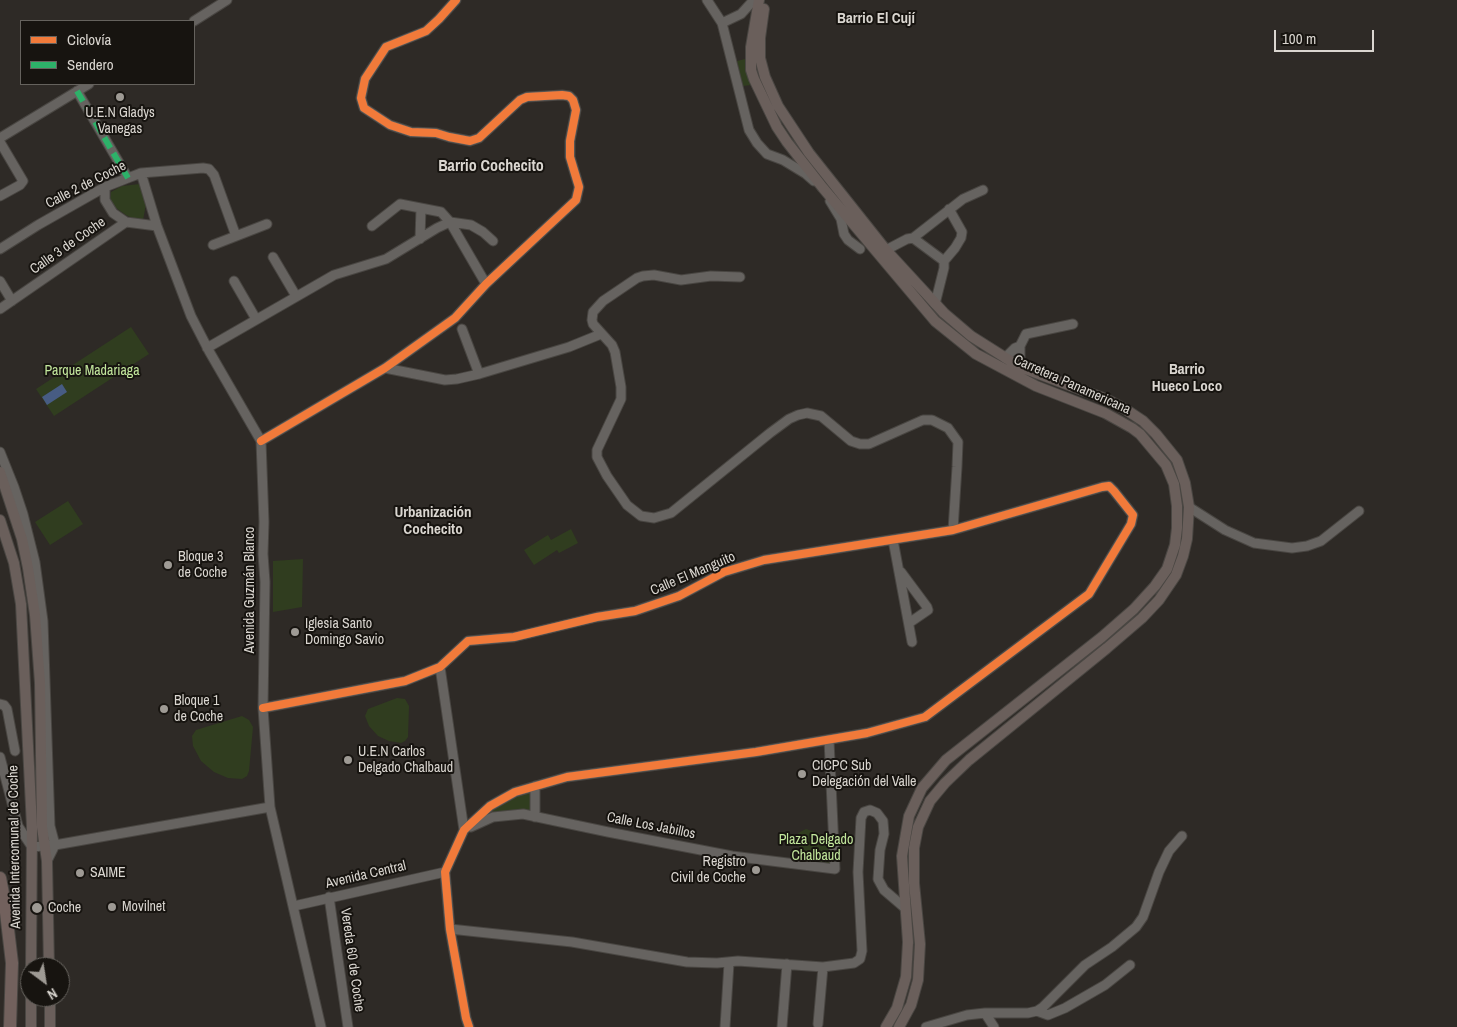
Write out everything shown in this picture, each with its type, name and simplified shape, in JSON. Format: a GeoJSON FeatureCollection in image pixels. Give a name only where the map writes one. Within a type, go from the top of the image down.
{"type":"FeatureCollection","features":[{"type":"Feature","properties":{"kind":"highway"},"geometry":{"type":"LineString","coordinates":[[0,878],[12,963],[10,1027]]}},
{"type":"Feature","properties":{"kind":"main road","name":"Carretera Panamericana"},"geometry":{"type":"LineString","coordinates":[[766,0],[760,38],[760,58],[765,78],[778,106],[808,153],[886,250],[959,328],[1020,367],[1106,399],[1125,409],[1143,422],[1156,434],[1176,460],[1185,484],[1189,507],[1187,539],[1183,556],[1176,575],[1159,600],[1142,618],[1107,648],[969,760],[944,783],[930,801],[918,827],[914,848],[914,883],[920,944],[918,980],[911,1005],[899,1027]]}},
{"type":"Feature","properties":{"kind":"main road","name":"Carretera Panamericana"},"geometry":{"type":"LineString","coordinates":[[755,3],[750,58],[751,70],[758,90],[787,142],[844,218],[936,321],[976,354],[1036,386],[1105,413],[1140,434],[1166,465],[1174,484],[1177,506],[1175,545],[1167,569],[1156,586],[1134,609],[1102,637],[946,760],[922,788],[909,816],[902,856],[908,942],[906,977],[897,1008],[886,1027]]}},
{"type":"Feature","properties":{"kind":"main road","name":"Avenida Intercomunal de Coche"},"geometry":{"type":"LineString","coordinates":[[0,472],[22,538],[35,615],[40,683],[42,827],[47,861],[49,957]]}},
{"type":"Feature","properties":{"kind":"main road","name":"Avenida Intercomunal de Coche"},"geometry":{"type":"LineString","coordinates":[[0,520],[14,563],[21,604],[32,847],[31,957]]}},
{"type":"Feature","properties":{"kind":"main road"},"geometry":{"type":"LineString","coordinates":[[31,1007],[31,1027]]}},
{"type":"Feature","properties":{"kind":"main road"},"geometry":{"type":"LineString","coordinates":[[50,1007],[50,1027]]}},
{"type":"Feature","properties":{"kind":"street"},"geometry":{"type":"LineString","coordinates":[[195,20],[227,0]]}},
{"type":"Feature","properties":{"kind":"street"},"geometry":{"type":"LineString","coordinates":[[261,442],[385,368],[455,318],[486,284],[576,200],[579,188],[570,157],[570,141],[576,104],[568,96],[562,94],[527,97],[520,100],[479,138],[470,141],[449,138],[436,132],[411,132],[390,125],[364,108],[361,98],[365,79],[386,47],[426,31],[456,0]]}},
{"type":"Feature","properties":{"kind":"street"},"geometry":{"type":"LineString","coordinates":[[707,0],[722,23],[749,130],[757,144],[767,154],[782,160],[806,174],[822,190],[844,218],[844,234],[848,240],[860,249]]}},
{"type":"Feature","properties":{"kind":"street"},"geometry":{"type":"LineString","coordinates":[[722,23],[741,14],[755,3]]}},
{"type":"Feature","properties":{"kind":"street"},"geometry":{"type":"LineString","coordinates":[[0,138],[87,85]]}},
{"type":"Feature","properties":{"kind":"street"},"geometry":{"type":"LineString","coordinates":[[76,92],[128,178]]}},
{"type":"Feature","properties":{"kind":"street"},"geometry":{"type":"LineString","coordinates":[[0,142],[23,181],[20,185],[0,196]]}},
{"type":"Feature","properties":{"kind":"street","name":"Calle 2 de Coche"},"geometry":{"type":"LineString","coordinates":[[0,249],[105,187],[141,173],[203,168],[209,169],[214,175],[236,236]]}},
{"type":"Feature","properties":{"kind":"street","name":"Avenida Guzmán Blanco"},"geometry":{"type":"LineString","coordinates":[[141,173],[157,226],[191,316],[207,348],[261,442],[265,582],[263,708],[270,807],[321,1027]]}},
{"type":"Feature","properties":{"kind":"street"},"geometry":{"type":"LineString","coordinates":[[105,187],[105,200],[113,214],[126,222]]}},
{"type":"Feature","properties":{"kind":"street"},"geometry":{"type":"LineString","coordinates":[[886,250],[913,238],[963,199],[983,190]]}},
{"type":"Feature","properties":{"kind":"street"},"geometry":{"type":"LineString","coordinates":[[372,226],[398,204],[441,212],[450,222],[486,284]]}},
{"type":"Feature","properties":{"kind":"street"},"geometry":{"type":"LineString","coordinates":[[420,238],[421,208]]}},
{"type":"Feature","properties":{"kind":"street"},"geometry":{"type":"LineString","coordinates":[[935,304],[944,261],[955,248],[962,232],[949,209]]}},
{"type":"Feature","properties":{"kind":"street","name":"Calle 3 de Coche"},"geometry":{"type":"LineString","coordinates":[[0,309],[126,222],[157,226]]}},
{"type":"Feature","properties":{"kind":"street"},"geometry":{"type":"LineString","coordinates":[[207,348],[334,276],[386,259],[450,222],[471,225],[494,241]]}},
{"type":"Feature","properties":{"kind":"street"},"geometry":{"type":"LineString","coordinates":[[213,245],[267,224]]}},
{"type":"Feature","properties":{"kind":"street"},"geometry":{"type":"LineString","coordinates":[[913,238],[944,261]]}},
{"type":"Feature","properties":{"kind":"street"},"geometry":{"type":"LineString","coordinates":[[273,257],[296,296]]}},
{"type":"Feature","properties":{"kind":"street"},"geometry":{"type":"LineString","coordinates":[[740,277],[711,276],[681,280],[649,275],[637,278],[595,308],[592,320],[601,334],[612,345],[621,387],[620,399],[597,450],[597,457],[603,471],[627,505],[641,516],[654,518],[671,513],[789,419],[798,415],[807,413],[821,416],[851,441],[860,444],[869,444],[923,420],[932,420],[948,428],[958,442],[953,530]]}},
{"type":"Feature","properties":{"kind":"street"},"geometry":{"type":"LineString","coordinates":[[0,281],[12,301]]}},
{"type":"Feature","properties":{"kind":"street"},"geometry":{"type":"LineString","coordinates":[[234,281],[256,319]]}},
{"type":"Feature","properties":{"kind":"street"},"geometry":{"type":"LineString","coordinates":[[1020,367],[1020,346],[1026,334],[1073,324]]}},
{"type":"Feature","properties":{"kind":"street"},"geometry":{"type":"LineString","coordinates":[[462,329],[479,374]]}},
{"type":"Feature","properties":{"kind":"street"},"geometry":{"type":"LineString","coordinates":[[385,368],[445,380],[457,379],[569,347],[601,334]]}},
{"type":"Feature","properties":{"kind":"street"},"geometry":{"type":"LineString","coordinates":[[1005,358],[1015,348],[1020,346]]}},
{"type":"Feature","properties":{"kind":"street"},"geometry":{"type":"LineString","coordinates":[[0,452],[23,514],[38,585],[45,646],[50,826],[55,845]]}},
{"type":"Feature","properties":{"kind":"street","name":"Calle El Manguito"},"geometry":{"type":"LineString","coordinates":[[263,708],[405,681],[440,667],[468,641],[514,637],[597,617],[635,611],[679,596],[724,572],[764,560],[953,530],[1109,486],[1132,512],[1131,524],[1089,594],[1082,600],[925,717],[867,734],[829,740]]}},
{"type":"Feature","properties":{"kind":"street"},"geometry":{"type":"LineString","coordinates":[[1189,507],[1225,530],[1254,543],[1292,548],[1307,546],[1321,541],[1359,511]]}},
{"type":"Feature","properties":{"kind":"street"},"geometry":{"type":"LineString","coordinates":[[893,540],[912,642]]}},
{"type":"Feature","properties":{"kind":"street"},"geometry":{"type":"LineString","coordinates":[[899,569],[928,610],[908,622]]}},
{"type":"Feature","properties":{"kind":"street"},"geometry":{"type":"LineString","coordinates":[[440,667],[464,830]]}},
{"type":"Feature","properties":{"kind":"street"},"geometry":{"type":"LineString","coordinates":[[0,704],[4,705],[7,709],[15,751]]}},
{"type":"Feature","properties":{"kind":"street"},"geometry":{"type":"LineString","coordinates":[[469,1027],[450,930],[445,872],[464,830],[490,806],[514,792],[567,777],[756,752],[829,740]]}},
{"type":"Feature","properties":{"kind":"street","name":"Calle Los Jabillos"},"geometry":{"type":"LineString","coordinates":[[464,830],[493,817],[523,814],[732,856],[835,869],[829,740]]}},
{"type":"Feature","properties":{"kind":"street"},"geometry":{"type":"LineString","coordinates":[[0,758],[18,826],[32,847],[44,847],[270,807]]}},
{"type":"Feature","properties":{"kind":"street"},"geometry":{"type":"LineString","coordinates":[[535,786],[535,817]]}},
{"type":"Feature","properties":{"kind":"street"},"geometry":{"type":"LineString","coordinates":[[450,930],[572,942],[688,962],[738,962],[823,967],[854,963],[860,959],[862,951],[858,872],[861,818],[864,812],[870,810],[878,813],[883,821],[884,834],[880,850],[878,879],[884,890],[905,908]]}},
{"type":"Feature","properties":{"kind":"street"},"geometry":{"type":"LineString","coordinates":[[926,1027],[967,1015],[1028,1013],[1043,1007],[1085,965],[1112,947],[1136,927],[1143,917],[1169,851],[1182,836]]}},
{"type":"Feature","properties":{"kind":"street","name":"Avenida Intercomunal de Coche"},"geometry":{"type":"LineString","coordinates":[[47,861],[55,845]]}},
{"type":"Feature","properties":{"kind":"street","name":"Avenida Central"},"geometry":{"type":"LineString","coordinates":[[294,906],[445,872]]}},
{"type":"Feature","properties":{"kind":"street","name":"Vereda 60 de Coche"},"geometry":{"type":"LineString","coordinates":[[329,897],[348,1027]]}},
{"type":"Feature","properties":{"kind":"street"},"geometry":{"type":"LineString","coordinates":[[726,1027],[729,963]]}},
{"type":"Feature","properties":{"kind":"street"},"geometry":{"type":"LineString","coordinates":[[782,1027],[787,964]]}},
{"type":"Feature","properties":{"kind":"street"},"geometry":{"type":"LineString","coordinates":[[1037,1011],[1048,1015],[1065,1008],[1105,985],[1130,965]]}},
{"type":"Feature","properties":{"kind":"street"},"geometry":{"type":"LineString","coordinates":[[818,1024],[823,967]]}},
{"type":"Feature","properties":{"kind":"street"},"geometry":{"type":"LineString","coordinates":[[985,1013],[994,1027]]}},
{"type":"Feature","properties":{"kind":"green space"},"geometry":{"type":"Polygon","coordinates":[[[745,59],[751,85],[743,86],[737,61],[745,59]]]}},
{"type":"Feature","properties":{"kind":"green space"},"geometry":{"type":"Polygon","coordinates":[[[140,184],[147,199],[143,220],[138,221],[116,208],[110,201],[111,192],[122,186],[140,184]]]}},
{"type":"Feature","properties":{"kind":"green space","name":"Parque Madariaga"},"geometry":{"type":"Polygon","coordinates":[[[131,327],[149,354],[54,416],[36,389],[131,327]]]}},
{"type":"Feature","properties":{"kind":"green space"},"geometry":{"type":"Polygon","coordinates":[[[68,501],[83,524],[50,545],[35,522],[68,501]]]}},
{"type":"Feature","properties":{"kind":"green space"},"geometry":{"type":"Polygon","coordinates":[[[571,529],[578,543],[559,553],[557,550],[534,565],[524,550],[548,535],[551,540],[571,529]]]}},
{"type":"Feature","properties":{"kind":"green space"},"geometry":{"type":"Polygon","coordinates":[[[303,559],[302,607],[273,612],[273,561],[303,559]]]}},
{"type":"Feature","properties":{"kind":"green space"},"geometry":{"type":"Polygon","coordinates":[[[397,698],[405,699],[409,706],[408,737],[401,743],[389,741],[378,736],[369,726],[365,716],[368,709],[397,698]]]}},
{"type":"Feature","properties":{"kind":"green space"},"geometry":{"type":"Polygon","coordinates":[[[242,716],[249,720],[253,727],[249,771],[247,776],[242,779],[228,778],[214,772],[201,761],[193,746],[192,736],[196,730],[242,716]]]}},
{"type":"Feature","properties":{"kind":"green space"},"geometry":{"type":"Polygon","coordinates":[[[534,788],[534,815],[523,812],[468,828],[490,807],[534,788]]]}},
{"type":"Feature","properties":{"kind":"green space","name":"Plaza Delgado Chalbaud"},"geometry":{"type":"Polygon","coordinates":[[[806,829],[830,837],[830,863],[800,861],[798,833],[806,829]]]}},
{"type":"Feature","properties":{"kind":"water"},"geometry":{"type":"Polygon","coordinates":[[[62,384],[67,392],[47,405],[42,397],[62,384]]]}},
{"type":"Feature","properties":{"kind":"marked path"},"geometry":{"type":"LineString","coordinates":[[77,91],[128,178]]}},
{"type":"Feature","properties":{"kind":"cycle path"},"geometry":{"type":"LineString","coordinates":[[261,441],[385,368],[455,318],[486,284],[576,200],[579,187],[570,157],[570,141],[576,110],[573,100],[569,96],[527,97],[520,100],[479,138],[470,141],[436,133],[411,132],[390,125],[364,108],[361,98],[365,79],[386,47],[426,31],[456,0]]}},
{"type":"Feature","properties":{"kind":"cycle path"},"geometry":{"type":"LineString","coordinates":[[263,708],[405,681],[440,667],[468,641],[514,637],[597,617],[635,611],[679,596],[724,572],[764,560],[953,530],[1109,486],[1133,515],[1131,524],[1089,594],[925,717],[867,733],[756,752],[567,777],[515,792],[490,806],[464,830],[445,872],[450,929],[469,1027]]}},
{"type":"Feature","properties":{"kind":"place","name":"U.E.N Gladys Vanegas"},"geometry":{"type":"Point","coordinates":[120,97]}},
{"type":"Feature","properties":{"kind":"place","name":"Bloque 3 de Coche"},"geometry":{"type":"Point","coordinates":[168,565]}},
{"type":"Feature","properties":{"kind":"place","name":"Iglesia Santo Domingo Savio"},"geometry":{"type":"Point","coordinates":[295,632]}},
{"type":"Feature","properties":{"kind":"place","name":"Bloque 1 de Coche"},"geometry":{"type":"Point","coordinates":[164,709]}},
{"type":"Feature","properties":{"kind":"place","name":"U.E.N Carlos Delgado Chalbaud"},"geometry":{"type":"Point","coordinates":[348,760]}},
{"type":"Feature","properties":{"kind":"place","name":"CICPC Sub Delegación del Valle"},"geometry":{"type":"Point","coordinates":[802,774]}},
{"type":"Feature","properties":{"kind":"place","name":"Registro Civil de Coche"},"geometry":{"type":"Point","coordinates":[756,870]}},
{"type":"Feature","properties":{"kind":"place","name":"SAIME"},"geometry":{"type":"Point","coordinates":[80,873]}},
{"type":"Feature","properties":{"kind":"place","name":"Movilnet"},"geometry":{"type":"Point","coordinates":[112,907]}},
{"type":"Feature","properties":{"kind":"place","name":"Coche"},"geometry":{"type":"Point","coordinates":[37,908]}},
{"type":"Feature","properties":{"kind":"district","name":"Barrio El Cují"},"geometry":{"type":"Point","coordinates":[876,19]}},
{"type":"Feature","properties":{"kind":"district","name":"Barrio Cochecito"},"geometry":{"type":"Point","coordinates":[491,167]}},
{"type":"Feature","properties":{"kind":"district","name":"Barrio Hueco Loco"},"geometry":{"type":"Point","coordinates":[1187,378]}},
{"type":"Feature","properties":{"kind":"district","name":"Urbanización Cochecito"},"geometry":{"type":"Point","coordinates":[433,522]}}]}
